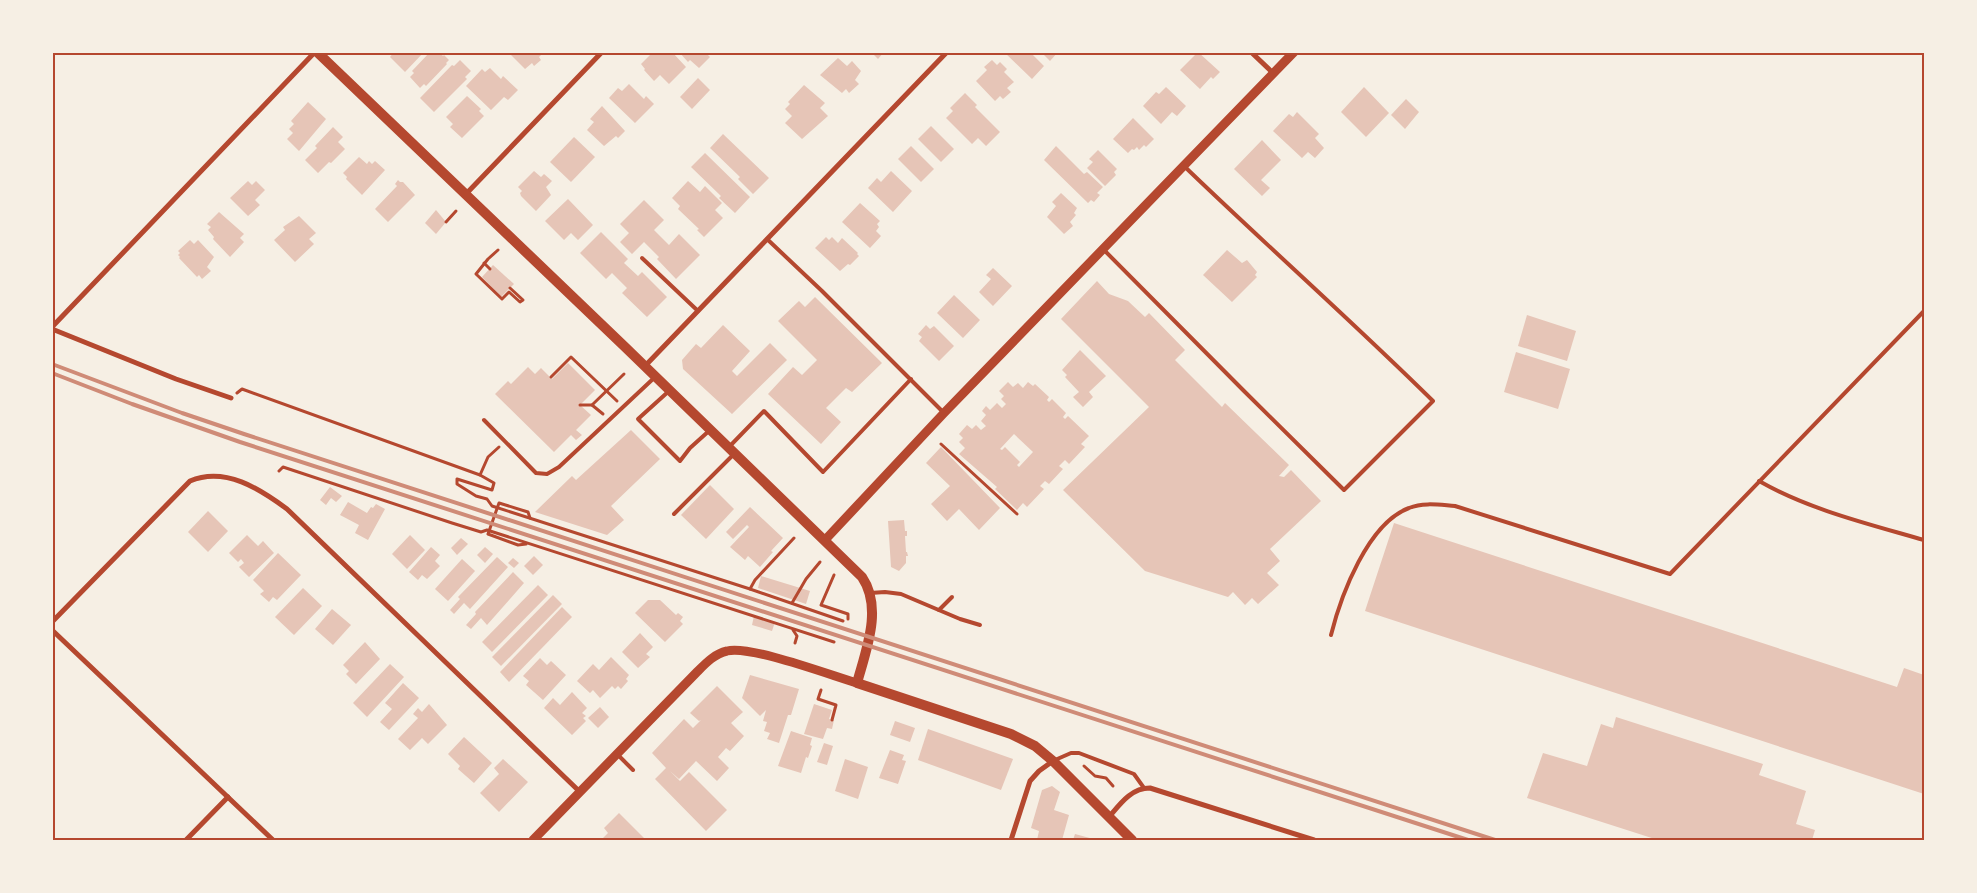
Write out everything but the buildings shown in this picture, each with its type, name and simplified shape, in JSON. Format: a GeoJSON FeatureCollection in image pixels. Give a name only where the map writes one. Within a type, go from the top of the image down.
{"type":"FeatureCollection","features":[{"type":"Feature","properties":{"kind":"main road"},"geometry":{"type":"LineString","coordinates":[[316,52],[862,577],[870,593],[872,615],[857,683],[1019,737],[1035,746],[1053,761],[1132,840]]}},
{"type":"Feature","properties":{"kind":"street"},"geometry":{"type":"LineString","coordinates":[[231,398],[158,372],[52,328],[316,52]]}},
{"type":"Feature","properties":{"kind":"street"},"geometry":{"type":"LineString","coordinates":[[465,195],[602,52]]}},
{"type":"Feature","properties":{"kind":"street"},"geometry":{"type":"LineString","coordinates":[[644,366],[947,52]]}},
{"type":"Feature","properties":{"kind":"street"},"geometry":{"type":"LineString","coordinates":[[1252,52],[1274,73]]}},
{"type":"Feature","properties":{"kind":"street"},"geometry":{"type":"LineString","coordinates":[[825,540],[944,414],[1294,52]]}},
{"type":"Feature","properties":{"kind":"street"},"geometry":{"type":"LineString","coordinates":[[52,622],[185,485],[198,478],[218,476],[245,482],[287,509],[580,792]]}},
{"type":"Feature","properties":{"kind":"street"},"geometry":{"type":"LineString","coordinates":[[52,630],[273,840]]}},
{"type":"Feature","properties":{"kind":"street"},"geometry":{"type":"LineString","coordinates":[[533,840],[696,673],[718,654],[738,650],[758,654],[857,683]]}},
{"type":"Feature","properties":{"kind":"street"},"geometry":{"type":"LineString","coordinates":[[1011,840],[1030,781],[1039,771],[1053,761]]}},
{"type":"Feature","properties":{"kind":"street"},"geometry":{"type":"LineString","coordinates":[[1108,818],[1131,793],[1144,788],[1155,789],[1314,840]]}},
{"type":"Feature","properties":{"kind":"street"},"geometry":{"type":"LineString","coordinates":[[186,840],[228,797]]}},
{"type":"Feature","properties":{"kind":"lane"},"geometry":{"type":"LineString","coordinates":[[1104,250],[1344,490],[1433,401],[1364,333],[1295,272],[1184,166]]}},
{"type":"Feature","properties":{"kind":"lane"},"geometry":{"type":"LineString","coordinates":[[767,239],[911,378],[944,414]]}},
{"type":"Feature","properties":{"kind":"lane"},"geometry":{"type":"LineString","coordinates":[[642,258],[698,311]]}},
{"type":"Feature","properties":{"kind":"lane"},"geometry":{"type":"LineString","coordinates":[[1331,635],[1341,599],[1361,557],[1389,520],[1408,508],[1428,504],[1455,506],[1670,574],[1924,311]]}},
{"type":"Feature","properties":{"kind":"lane"},"geometry":{"type":"LineString","coordinates":[[484,420],[536,473],[547,474],[559,467],[655,377]]}},
{"type":"Feature","properties":{"kind":"lane"},"geometry":{"type":"LineString","coordinates":[[674,514],[764,411],[823,472],[911,378]]}},
{"type":"Feature","properties":{"kind":"lane"},"geometry":{"type":"LineString","coordinates":[[669,391],[638,419],[680,461],[690,448],[710,430]]}},
{"type":"Feature","properties":{"kind":"lane"},"geometry":{"type":"LineString","coordinates":[[1759,481],[1778,492],[1842,516],[1924,540]]}},
{"type":"Feature","properties":{"kind":"lane"},"geometry":{"type":"LineString","coordinates":[[870,593],[901,594],[980,625]]}},
{"type":"Feature","properties":{"kind":"lane"},"geometry":{"type":"LineString","coordinates":[[939,610],[952,597]]}},
{"type":"Feature","properties":{"kind":"lane"},"geometry":{"type":"LineString","coordinates":[[1053,761],[1071,753],[1079,753],[1134,774],[1144,788]]}},
{"type":"Feature","properties":{"kind":"lane"},"geometry":{"type":"LineString","coordinates":[[617,754],[634,770]]}},
{"type":"Feature","properties":{"kind":"path"},"geometry":{"type":"LineString","coordinates":[[446,222],[456,211]]}},
{"type":"Feature","properties":{"kind":"path"},"geometry":{"type":"LineString","coordinates":[[498,250],[484,263],[476,274],[502,300],[509,292],[520,302],[522,300],[510,288]]}},
{"type":"Feature","properties":{"kind":"path"},"geometry":{"type":"LineString","coordinates":[[484,263],[490,269]]}},
{"type":"Feature","properties":{"kind":"path"},"geometry":{"type":"LineString","coordinates":[[551,377],[571,357],[617,401]]}},
{"type":"Feature","properties":{"kind":"path"},"geometry":{"type":"LineString","coordinates":[[580,405],[592,405],[624,374]]}},
{"type":"Feature","properties":{"kind":"path"},"geometry":{"type":"LineString","coordinates":[[231,398],[242,389],[480,475],[494,483],[492,490],[457,479],[457,484],[476,496],[487,499],[492,506],[843,621]]}},
{"type":"Feature","properties":{"kind":"path"},"geometry":{"type":"LineString","coordinates":[[480,475],[488,458],[505,442]]}},
{"type":"Feature","properties":{"kind":"path"},"geometry":{"type":"LineString","coordinates":[[941,444],[1017,514]]}},
{"type":"Feature","properties":{"kind":"path"},"geometry":{"type":"LineString","coordinates":[[279,471],[283,467],[452,523],[481,532],[486,530],[834,642]]}},
{"type":"Feature","properties":{"kind":"path"},"geometry":{"type":"LineString","coordinates":[[529,544],[518,545],[488,534],[499,503],[528,512],[530,518]]}},
{"type":"Feature","properties":{"kind":"path"},"geometry":{"type":"LineString","coordinates":[[750,589],[755,580],[794,538]]}},
{"type":"Feature","properties":{"kind":"path"},"geometry":{"type":"LineString","coordinates":[[792,603],[806,579],[820,562]]}},
{"type":"Feature","properties":{"kind":"path"},"geometry":{"type":"LineString","coordinates":[[834,575],[821,605],[848,614],[848,619]]}},
{"type":"Feature","properties":{"kind":"path"},"geometry":{"type":"LineString","coordinates":[[793,630],[797,636],[795,643]]}},
{"type":"Feature","properties":{"kind":"path"},"geometry":{"type":"LineString","coordinates":[[821,690],[818,699],[836,705],[832,720]]}},
{"type":"Feature","properties":{"kind":"path"},"geometry":{"type":"LineString","coordinates":[[1082,763],[1095,776],[1106,778],[1113,786]]}},
{"type":"Feature","properties":{"kind":"railway"},"geometry":{"type":"LineString","coordinates":[[52,364],[182,413],[244,434],[1495,840]]}},
{"type":"Feature","properties":{"kind":"railway"},"geometry":{"type":"LineString","coordinates":[[52,373],[132,404],[240,442],[1468,840]]}}]}
